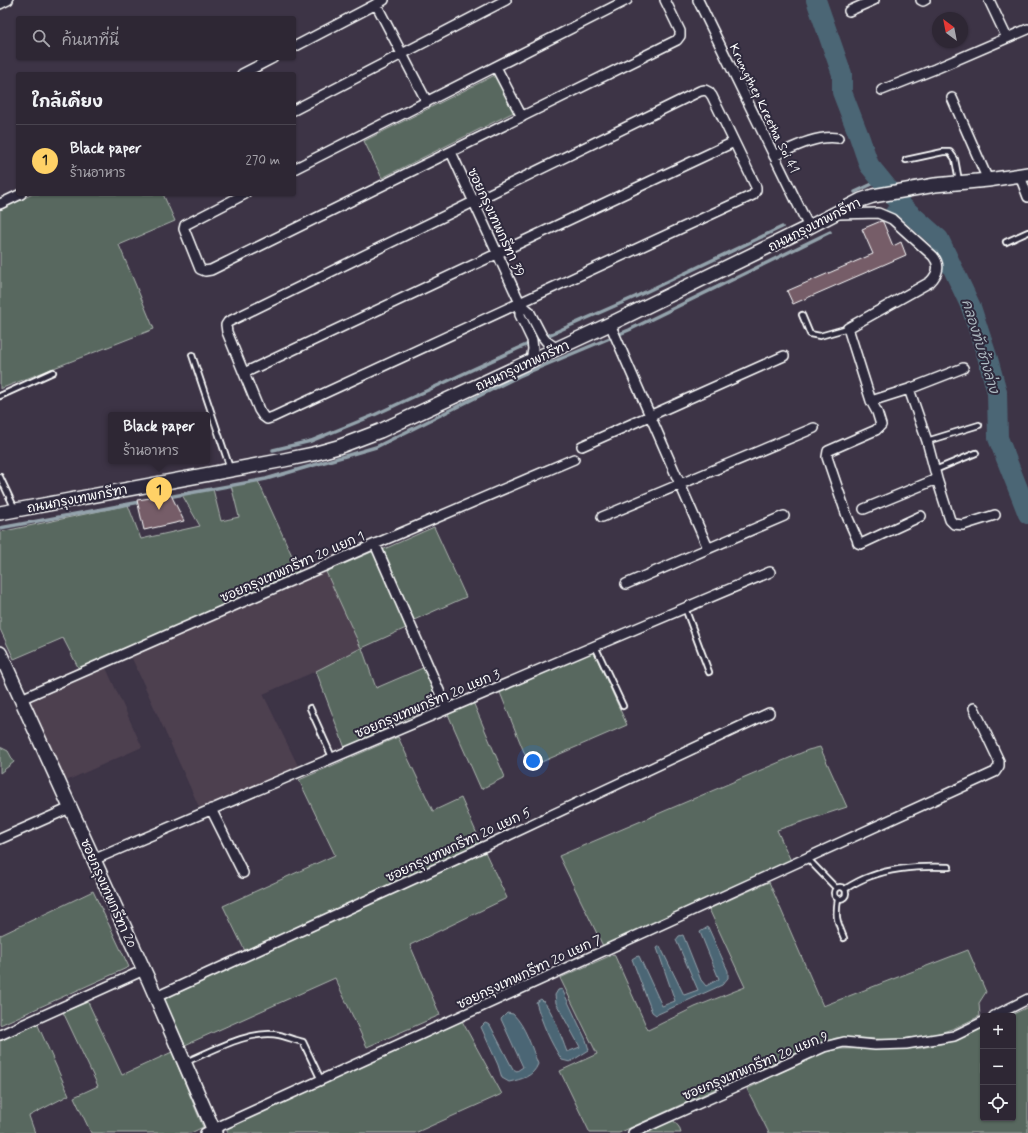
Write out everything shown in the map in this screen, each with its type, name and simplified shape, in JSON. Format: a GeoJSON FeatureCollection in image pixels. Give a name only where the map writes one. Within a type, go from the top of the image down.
{"type":"FeatureCollection","features":[{"type":"Feature","properties":{"kind":"main road","name":"ถนนกรุงเทพกรีฑา"},"geometry":{"type":"LineString","coordinates":[[0,513],[313,454],[358,440],[557,349],[612,327],[809,228],[861,200],[873,196],[934,185],[1024,175]]}},
{"type":"Feature","properties":{"kind":"main road","name":"ซอยกรุงเทพกรีฑา 20"},"geometry":{"type":"LineString","coordinates":[[0,653],[156,997],[211,1132]]}},
{"type":"Feature","properties":{"kind":"street"},"geometry":{"type":"LineString","coordinates":[[0,4],[8,0]]}},
{"type":"Feature","properties":{"kind":"street"},"geometry":{"type":"LineString","coordinates":[[296,109],[506,0]]}},
{"type":"Feature","properties":{"kind":"street"},"geometry":{"type":"LineString","coordinates":[[296,168],[627,0]]}},
{"type":"Feature","properties":{"kind":"street"},"geometry":{"type":"LineString","coordinates":[[241,196],[185,225],[184,230],[200,268],[205,271],[211,270],[677,40],[680,36],[680,31],[665,0]]}},
{"type":"Feature","properties":{"kind":"street","name":"Krungthep Kreetha Soi 41"},"geometry":{"type":"LineString","coordinates":[[698,0],[809,228]]}},
{"type":"Feature","properties":{"kind":"street"},"geometry":{"type":"LineString","coordinates":[[849,11],[874,0]]}},
{"type":"Feature","properties":{"kind":"street"},"geometry":{"type":"LineString","coordinates":[[921,0],[925,0]]}},
{"type":"Feature","properties":{"kind":"street"},"geometry":{"type":"LineString","coordinates":[[989,0],[1007,38]]}},
{"type":"Feature","properties":{"kind":"street"},"geometry":{"type":"LineString","coordinates":[[296,46],[380,2],[402,54],[427,102]]}},
{"type":"Feature","properties":{"kind":"street"},"geometry":{"type":"LineString","coordinates":[[882,90],[935,70],[1028,29]]}},
{"type":"Feature","properties":{"kind":"street"},"geometry":{"type":"LineString","coordinates":[[246,72],[269,60]]}},
{"type":"Feature","properties":{"kind":"street"},"geometry":{"type":"LineString","coordinates":[[496,67],[522,117]]}},
{"type":"Feature","properties":{"kind":"street"},"geometry":{"type":"LineString","coordinates":[[705,90],[712,96],[756,187],[753,195],[273,417],[267,419],[263,416],[259,410],[227,332],[226,325],[228,322],[474,202],[700,91],[705,90]]}},
{"type":"Feature","properties":{"kind":"street"},"geometry":{"type":"LineString","coordinates":[[952,98],[988,180]]}},
{"type":"Feature","properties":{"kind":"street"},"geometry":{"type":"LineString","coordinates":[[774,156],[807,142],[831,137],[838,138]]}},
{"type":"Feature","properties":{"kind":"street"},"geometry":{"type":"LineString","coordinates":[[244,373],[734,142]]}},
{"type":"Feature","properties":{"kind":"street","name":"ซอยกรุงเทพกรีฑา 39"},"geometry":{"type":"LineString","coordinates":[[451,152],[520,303],[529,311],[546,341],[557,349]]}},
{"type":"Feature","properties":{"kind":"street"},"geometry":{"type":"LineString","coordinates":[[1024,175],[1028,196]]}},
{"type":"Feature","properties":{"kind":"street"},"geometry":{"type":"LineString","coordinates":[[0,204],[18,196]]}},
{"type":"Feature","properties":{"kind":"street"},"geometry":{"type":"LineString","coordinates":[[834,214],[878,213],[892,219],[938,261],[936,277],[930,282],[848,328],[871,401],[877,412],[881,425],[876,430],[828,451],[827,456],[847,516],[858,543],[861,544],[921,516]]}},
{"type":"Feature","properties":{"kind":"street","name":"ซอยกรุงเทพกรีฑา 39"},"geometry":{"type":"LineString","coordinates":[[520,303],[520,315],[532,340],[532,361]]}},
{"type":"Feature","properties":{"kind":"street"},"geometry":{"type":"LineString","coordinates":[[612,327],[708,548]]}},
{"type":"Feature","properties":{"kind":"street"},"geometry":{"type":"LineString","coordinates":[[582,446],[784,356]]}},
{"type":"Feature","properties":{"kind":"street"},"geometry":{"type":"LineString","coordinates":[[871,401],[909,389],[963,368]]}},
{"type":"Feature","properties":{"kind":"street"},"geometry":{"type":"LineString","coordinates":[[909,389],[927,442],[950,520],[954,524],[963,525],[995,515]]}},
{"type":"Feature","properties":{"kind":"street"},"geometry":{"type":"LineString","coordinates":[[602,517],[814,428]]}},
{"type":"Feature","properties":{"kind":"street","name":"ซอยกรุงเทพกรีฑา 20 แยก 1"},"geometry":{"type":"LineString","coordinates":[[21,699],[375,544],[574,459]]}},
{"type":"Feature","properties":{"kind":"street"},"geometry":{"type":"LineString","coordinates":[[864,509],[936,474]]}},
{"type":"Feature","properties":{"kind":"street"},"geometry":{"type":"LineString","coordinates":[[626,584],[784,516]]}},
{"type":"Feature","properties":{"kind":"street"},"geometry":{"type":"LineString","coordinates":[[375,544],[447,708]]}},
{"type":"Feature","properties":{"kind":"street","name":"ซอยกรุงเทพกรีฑา 20 แยก 3"},"geometry":{"type":"LineString","coordinates":[[93,860],[447,708],[770,572]]}},
{"type":"Feature","properties":{"kind":"street","name":"ซอยกรุงเทพกรีฑา 20 แยก 7"},"geometry":{"type":"LineString","coordinates":[[211,1132],[321,1080],[995,772],[999,766],[999,760],[974,708]]}},
{"type":"Feature","properties":{"kind":"street","name":"ซอยกรุงเทพกรีฑา 20 แยก 5"},"geometry":{"type":"LineString","coordinates":[[156,997],[485,846],[769,713]]}},
{"type":"Feature","properties":{"kind":"street"},"geometry":{"type":"LineString","coordinates":[[0,839],[70,808]]}},
{"type":"Feature","properties":{"kind":"street"},"geometry":{"type":"LineString","coordinates":[[211,809],[243,873]]}},
{"type":"Feature","properties":{"kind":"street"},"geometry":{"type":"LineString","coordinates":[[0,1035],[144,970]]}},
{"type":"Feature","properties":{"kind":"street"},"geometry":{"type":"LineString","coordinates":[[1000,1013],[1028,999]]}},
{"type":"Feature","properties":{"kind":"street","name":"ซอยกรุงเทพกรีฑา 20 แยก 9"},"geometry":{"type":"LineString","coordinates":[[633,1133],[824,1047],[844,1042],[875,1045],[906,1044],[954,1036],[980,1023]]}},
{"type":"Feature","properties":{"kind":"lane"},"geometry":{"type":"LineString","coordinates":[[906,160],[943,152],[950,152],[955,159],[959,182]]}},
{"type":"Feature","properties":{"kind":"lane"},"geometry":{"type":"LineString","coordinates":[[1006,242],[1028,232]]}},
{"type":"Feature","properties":{"kind":"lane"},"geometry":{"type":"LineString","coordinates":[[802,315],[810,334],[820,336],[848,328]]}},
{"type":"Feature","properties":{"kind":"lane"},"geometry":{"type":"LineString","coordinates":[[192,355],[230,470]]}},
{"type":"Feature","properties":{"kind":"lane"},"geometry":{"type":"LineString","coordinates":[[0,396],[53,372]]}},
{"type":"Feature","properties":{"kind":"lane"},"geometry":{"type":"LineString","coordinates":[[927,442],[979,425]]}},
{"type":"Feature","properties":{"kind":"lane"},"geometry":{"type":"LineString","coordinates":[[936,474],[976,452]]}},
{"type":"Feature","properties":{"kind":"lane"},"geometry":{"type":"LineString","coordinates":[[0,477],[16,510]]}},
{"type":"Feature","properties":{"kind":"lane"},"geometry":{"type":"LineString","coordinates":[[685,608],[709,672]]}},
{"type":"Feature","properties":{"kind":"lane"},"geometry":{"type":"LineString","coordinates":[[595,646],[623,706]]}},
{"type":"Feature","properties":{"kind":"lane"},"geometry":{"type":"LineString","coordinates":[[310,708],[332,757]]}},
{"type":"Feature","properties":{"kind":"lane"},"geometry":{"type":"LineString","coordinates":[[807,858],[836,888]]}},
{"type":"Feature","properties":{"kind":"lane"},"geometry":{"type":"LineString","coordinates":[[845,889],[871,876],[901,868],[932,866],[949,867]]}},
{"type":"Feature","properties":{"kind":"lane"},"geometry":{"type":"LineString","coordinates":[[836,888],[839,886],[845,889]]}},
{"type":"Feature","properties":{"kind":"lane"},"geometry":{"type":"LineString","coordinates":[[836,888],[834,891],[834,894],[838,899],[836,918],[844,938]]}},
{"type":"Feature","properties":{"kind":"lane"},"geometry":{"type":"LineString","coordinates":[[838,899],[844,898],[847,892],[845,889]]}},
{"type":"Feature","properties":{"kind":"lane"},"geometry":{"type":"LineString","coordinates":[[184,1063],[241,1039],[262,1034],[278,1035],[303,1042],[321,1080]]}},
{"type":"Feature","properties":{"kind":"shaded area"},"geometry":{"type":"Polygon","coordinates":[[[326,572],[361,648],[316,671],[263,694],[299,768],[200,809],[131,656],[326,572]]]}},
{"type":"Feature","properties":{"kind":"shaded area"},"geometry":{"type":"Polygon","coordinates":[[[106,668],[142,747],[66,781],[30,702],[106,668]]]}},
{"type":"Feature","properties":{"kind":"green space"},"geometry":{"type":"Polygon","coordinates":[[[495,75],[514,112],[382,178],[364,141],[495,75]]]}},
{"type":"Feature","properties":{"kind":"green space"},"geometry":{"type":"Polygon","coordinates":[[[29,196],[164,196],[175,221],[119,245],[154,329],[0,389],[0,209],[29,196]]]}},
{"type":"Feature","properties":{"kind":"green space"},"geometry":{"type":"Polygon","coordinates":[[[258,481],[299,571],[79,669],[63,638],[14,659],[0,629],[0,532],[128,505],[141,539],[200,526],[181,493],[213,489],[221,521],[239,517],[231,485],[258,481]]]}},
{"type":"Feature","properties":{"kind":"green space"},"geometry":{"type":"Polygon","coordinates":[[[434,527],[466,597],[414,620],[382,550],[434,527]]]}},
{"type":"Feature","properties":{"kind":"green space"},"geometry":{"type":"Polygon","coordinates":[[[374,551],[406,628],[362,648],[376,688],[425,667],[440,704],[345,748],[316,671],[361,648],[326,572],[374,551]]]}},
{"type":"Feature","properties":{"kind":"green space"},"geometry":{"type":"Polygon","coordinates":[[[593,650],[627,725],[530,767],[499,690],[593,650]]]}},
{"type":"Feature","properties":{"kind":"green space"},"geometry":{"type":"Polygon","coordinates":[[[473,702],[505,777],[481,789],[447,712],[473,702]]]}},
{"type":"Feature","properties":{"kind":"green space"},"geometry":{"type":"Polygon","coordinates":[[[398,737],[433,811],[461,798],[481,843],[245,951],[223,906],[335,855],[299,780],[398,737]]]}},
{"type":"Feature","properties":{"kind":"green space"},"geometry":{"type":"Polygon","coordinates":[[[0,747],[8,751],[14,762],[0,773],[0,747]]]}},
{"type":"Feature","properties":{"kind":"green space"},"geometry":{"type":"Polygon","coordinates":[[[820,747],[847,807],[777,830],[791,861],[603,946],[559,856],[808,750],[820,747]]]}},
{"type":"Feature","properties":{"kind":"green space"},"geometry":{"type":"Polygon","coordinates":[[[485,852],[507,898],[410,945],[440,1015],[367,1047],[335,978],[185,1045],[163,999],[485,852]]]}},
{"type":"Feature","properties":{"kind":"green space"},"geometry":{"type":"Polygon","coordinates":[[[769,882],[823,1006],[968,950],[986,992],[979,1003],[980,1016],[955,1028],[930,1036],[890,1040],[836,1038],[781,1059],[619,1133],[590,1133],[560,1071],[597,1054],[560,978],[614,954],[648,1030],[695,1007],[745,987],[709,909],[769,882]]]}},
{"type":"Feature","properties":{"kind":"green space"},"geometry":{"type":"Polygon","coordinates":[[[93,891],[129,967],[0,1025],[0,934],[1,935],[93,891]]]}},
{"type":"Feature","properties":{"kind":"green space"},"geometry":{"type":"Polygon","coordinates":[[[88,1002],[122,1075],[172,1052],[203,1127],[191,1133],[91,1133],[74,1097],[98,1086],[63,1012],[88,1002]]]}},
{"type":"Feature","properties":{"kind":"green space"},"geometry":{"type":"Polygon","coordinates":[[[1028,1007],[1028,1133],[769,1133],[747,1089],[829,1049],[921,1048],[954,1041],[980,1029],[980,1121],[1016,1121],[1015,1013],[1028,1007]]]}},
{"type":"Feature","properties":{"kind":"green space"},"geometry":{"type":"Polygon","coordinates":[[[462,1021],[502,1094],[415,1133],[228,1133],[226,1129],[462,1021]]]}},
{"type":"Feature","properties":{"kind":"green space"},"geometry":{"type":"Polygon","coordinates":[[[37,1023],[69,1095],[29,1116],[35,1133],[0,1133],[0,1041],[37,1023]]]}},
{"type":"Feature","properties":{"kind":"green space"},"geometry":{"type":"Polygon","coordinates":[[[673,1120],[679,1127],[681,1133],[644,1133],[673,1120]]]}},
{"type":"Feature","properties":{"kind":"water"},"geometry":{"type":"Polygon","coordinates":[[[708,927],[728,971],[728,978],[722,985],[656,1015],[652,1012],[632,959],[639,956],[662,1006],[675,1001],[657,948],[660,946],[684,995],[698,990],[676,940],[679,936],[683,935],[701,980],[706,986],[719,979],[700,932],[708,927]]]}},
{"type":"Feature","properties":{"kind":"water"},"geometry":{"type":"Polygon","coordinates":[[[562,989],[586,1040],[589,1050],[570,1062],[562,1060],[550,1039],[536,1002],[541,999],[549,1009],[567,1052],[580,1047],[556,1003],[555,995],[558,990],[562,989]]]}},
{"type":"Feature","properties":{"kind":"water"},"geometry":{"type":"Polygon","coordinates":[[[507,1013],[513,1014],[518,1019],[528,1037],[538,1064],[530,1075],[509,1082],[502,1078],[498,1065],[481,1027],[485,1023],[490,1025],[513,1069],[517,1071],[523,1067],[501,1019],[507,1013]]]}},
{"type":"Feature","properties":{"kind":"building"},"geometry":{"type":"Polygon","coordinates":[[[881,221],[883,222],[893,246],[901,242],[906,255],[793,304],[787,291],[873,254],[862,229],[881,221]]]}},
{"type":"Feature","properties":{"kind":"building"},"geometry":{"type":"Polygon","coordinates":[[[171,495],[184,521],[144,530],[137,500],[171,495]]]}},
{"type":"Feature","properties":{"kind":"waterway","name":"คลองทับช้างล่าง"},"geometry":{"type":"LineString","coordinates":[[816,0],[842,74],[842,92],[869,165],[904,208],[939,239],[971,307],[997,392],[998,438],[1028,514]]}},
{"type":"Feature","properties":{"kind":"waterway"},"geometry":{"type":"LineString","coordinates":[[855,192],[881,180]]}},
{"type":"Feature","properties":{"kind":"waterway"},"geometry":{"type":"LineString","coordinates":[[891,212],[904,208]]}},
{"type":"Feature","properties":{"kind":"waterway"},"geometry":{"type":"LineString","coordinates":[[273,450],[311,441],[372,416],[517,349],[635,297],[782,227]]}},
{"type":"Feature","properties":{"kind":"waterway"},"geometry":{"type":"LineString","coordinates":[[168,497],[266,479],[376,447],[519,376],[629,330],[830,232]]}},
{"type":"Feature","properties":{"kind":"waterway"},"geometry":{"type":"LineString","coordinates":[[0,528],[140,502]]}},
{"type":"Feature","properties":{"kind":"place","name":"Black paper"},"geometry":{"type":"Point","coordinates":[159,510]}}]}
